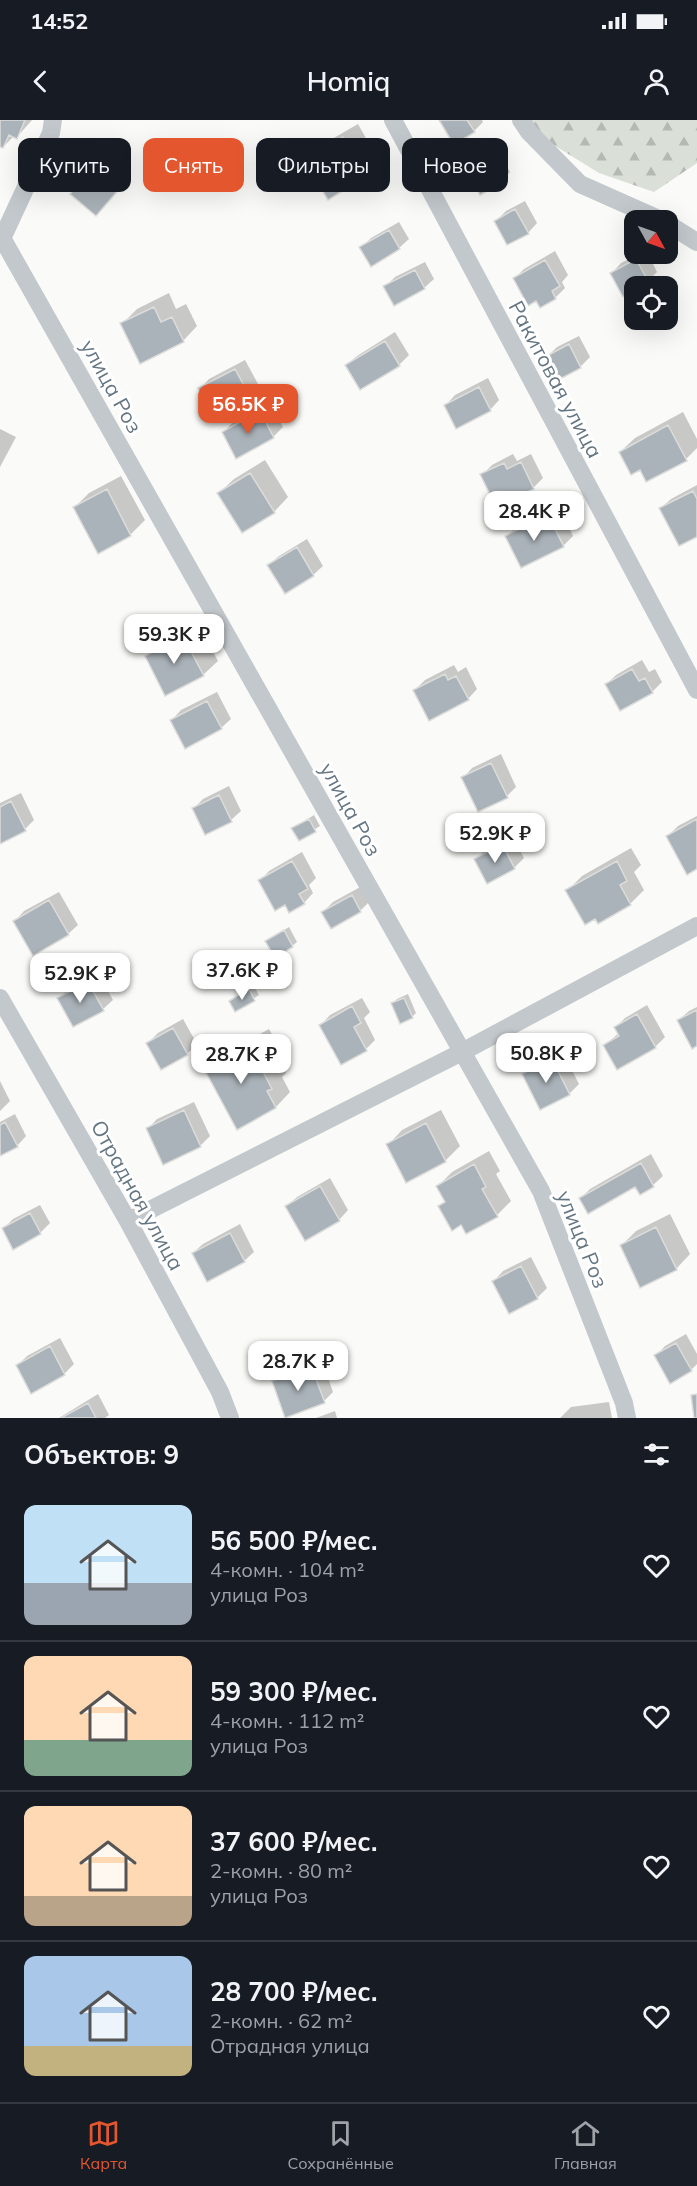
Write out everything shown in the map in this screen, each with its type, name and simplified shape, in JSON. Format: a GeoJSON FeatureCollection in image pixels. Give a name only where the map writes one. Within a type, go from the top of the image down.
{"type":"FeatureCollection","features":[{"type":"Feature","properties":{"kind":"street"},"geometry":{"type":"LineString","coordinates":[[1,240],[51,133],[53,120]]}},
{"type":"Feature","properties":{"kind":"street","name":"Ракитовая улица"},"geometry":{"type":"LineString","coordinates":[[393,120],[697,690]]}},
{"type":"Feature","properties":{"kind":"street"},"geometry":{"type":"LineString","coordinates":[[521,120],[529,132],[580,184],[638,210]]}},
{"type":"Feature","properties":{"kind":"street"},"geometry":{"type":"LineString","coordinates":[[678,230],[697,242]]}},
{"type":"Feature","properties":{"kind":"street","name":"улица Роз"},"geometry":{"type":"LineString","coordinates":[[1,240],[540,1191],[624,1402],[627,1418]]}},
{"type":"Feature","properties":{"kind":"street"},"geometry":{"type":"LineString","coordinates":[[128,1221],[462,1052],[697,926]]}},
{"type":"Feature","properties":{"kind":"street","name":"Отрадная улица"},"geometry":{"type":"LineString","coordinates":[[0,998],[128,1221],[220,1392],[230,1418]]}},
{"type":"Feature","properties":{"kind":"green space"},"geometry":{"type":"Polygon","coordinates":[[[531,120],[697,120],[697,163],[654,192],[599,173],[544,139],[531,120]]]}},
{"type":"Feature","properties":{"kind":"building"},"geometry":{"type":"Polygon","coordinates":[[[0,120],[25,120],[17,139],[9,135],[3,148],[0,147],[0,120]]]}},
{"type":"Feature","properties":{"kind":"building"},"geometry":{"type":"Polygon","coordinates":[[[439,120],[467,120],[475,132],[465,138],[450,138],[439,120]]]}},
{"type":"Feature","properties":{"kind":"building"},"geometry":{"type":"Polygon","coordinates":[[[72,192],[117,192],[96,216],[70,194],[72,192]]]}},
{"type":"Feature","properties":{"kind":"building"},"geometry":{"type":"Polygon","coordinates":[[[323,192],[341,192],[328,200],[323,192]]]}},
{"type":"Feature","properties":{"kind":"building"},"geometry":{"type":"Polygon","coordinates":[[[515,209],[529,234],[507,245],[494,221],[515,209]]]}},
{"type":"Feature","properties":{"kind":"building"},"geometry":{"type":"Polygon","coordinates":[[[389,230],[400,249],[371,267],[359,247],[389,230]]]}},
{"type":"Feature","properties":{"kind":"building"},"geometry":{"type":"Polygon","coordinates":[[[545,260],[560,286],[552,291],[556,299],[540,308],[536,301],[528,306],[513,278],[545,260]]]}},
{"type":"Feature","properties":{"kind":"building"},"geometry":{"type":"Polygon","coordinates":[[[627,264],[639,264],[645,276],[624,276],[623,297],[610,273],[627,264]]]}},
{"type":"Feature","properties":{"kind":"building"},"geometry":{"type":"Polygon","coordinates":[[[415,270],[425,289],[394,306],[383,286],[415,270]]]}},
{"type":"Feature","properties":{"kind":"building"},"geometry":{"type":"Polygon","coordinates":[[[154,307],[161,322],[172,317],[184,342],[140,364],[120,323],[154,307]]]}},
{"type":"Feature","properties":{"kind":"building"},"geometry":{"type":"Polygon","coordinates":[[[385,341],[400,366],[360,390],[345,365],[385,341]]]}},
{"type":"Feature","properties":{"kind":"building"},"geometry":{"type":"Polygon","coordinates":[[[569,344],[581,368],[558,380],[545,357],[569,344]]]}},
{"type":"Feature","properties":{"kind":"building"},"geometry":{"type":"Polygon","coordinates":[[[235,369],[249,395],[212,415],[198,388],[235,369]]]}},
{"type":"Feature","properties":{"kind":"building"},"geometry":{"type":"Polygon","coordinates":[[[479,387],[491,411],[456,429],[444,405],[479,387]]]}},
{"type":"Feature","properties":{"kind":"building"},"geometry":{"type":"Polygon","coordinates":[[[260,411],[274,438],[236,459],[222,432],[260,411]]]}},
{"type":"Feature","properties":{"kind":"building"},"geometry":{"type":"Polygon","coordinates":[[[668,425],[687,461],[646,482],[640,470],[631,475],[619,452],[668,425]]]}},
{"type":"Feature","properties":{"kind":"building"},"geometry":{"type":"Polygon","coordinates":[[[521,462],[534,489],[496,507],[480,474],[504,463],[507,469],[521,462]]]}},
{"type":"Feature","properties":{"kind":"building"},"geometry":{"type":"Polygon","coordinates":[[[250,473],[275,513],[242,533],[217,493],[250,473]]]}},
{"type":"Feature","properties":{"kind":"building"},"geometry":{"type":"Polygon","coordinates":[[[107,489],[131,536],[98,554],[73,507],[107,489]]]}},
{"type":"Feature","properties":{"kind":"building"},"geometry":{"type":"Polygon","coordinates":[[[693,491],[697,499],[697,537],[679,546],[659,508],[693,491]]]}},
{"type":"Feature","properties":{"kind":"building"},"geometry":{"type":"Polygon","coordinates":[[[548,515],[564,547],[521,568],[505,536],[548,515]]]}},
{"type":"Feature","properties":{"kind":"building"},"geometry":{"type":"Polygon","coordinates":[[[297,547],[314,576],[285,594],[267,565],[297,547]]]}},
{"type":"Feature","properties":{"kind":"building"},"geometry":{"type":"Polygon","coordinates":[[[180,631],[204,676],[165,696],[145,656],[169,643],[166,638],[180,631]]]}},
{"type":"Feature","properties":{"kind":"building"},"geometry":{"type":"Polygon","coordinates":[[[632,669],[639,681],[645,678],[653,693],[620,711],[605,684],[632,669]]]}},
{"type":"Feature","properties":{"kind":"building"},"geometry":{"type":"Polygon","coordinates":[[[445,674],[448,680],[456,676],[469,700],[429,721],[413,690],[445,674]]]}},
{"type":"Feature","properties":{"kind":"building"},"geometry":{"type":"Polygon","coordinates":[[[207,701],[222,729],[185,749],[170,720],[207,701]]]}},
{"type":"Feature","properties":{"kind":"building"},"geometry":{"type":"Polygon","coordinates":[[[491,763],[508,798],[478,812],[461,777],[491,763]]]}},
{"type":"Feature","properties":{"kind":"building"},"geometry":{"type":"Polygon","coordinates":[[[219,795],[232,822],[205,835],[192,808],[219,795]]]}},
{"type":"Feature","properties":{"kind":"building"},"geometry":{"type":"Polygon","coordinates":[[[11,801],[26,831],[0,844],[0,807],[11,801]]]}},
{"type":"Feature","properties":{"kind":"building"},"geometry":{"type":"Polygon","coordinates":[[[309,819],[316,832],[299,841],[291,828],[309,819]]]}},
{"type":"Feature","properties":{"kind":"building"},"geometry":{"type":"Polygon","coordinates":[[[697,819],[697,869],[687,875],[666,836],[697,819]]]}},
{"type":"Feature","properties":{"kind":"building"},"geometry":{"type":"Polygon","coordinates":[[[502,844],[515,869],[487,884],[474,859],[502,844]]]}},
{"type":"Feature","properties":{"kind":"building"},"geometry":{"type":"Polygon","coordinates":[[[292,861],[308,889],[299,894],[305,904],[289,913],[285,905],[275,911],[258,880],[292,861]]]}},
{"type":"Feature","properties":{"kind":"building"},"geometry":{"type":"Polygon","coordinates":[[[617,861],[627,881],[620,885],[631,905],[598,924],[595,919],[585,925],[565,890],[617,861]]]}},
{"type":"Feature","properties":{"kind":"building"},"geometry":{"type":"Polygon","coordinates":[[[352,895],[361,912],[331,929],[321,912],[352,895]]]}},
{"type":"Feature","properties":{"kind":"building"},"geometry":{"type":"Polygon","coordinates":[[[49,900],[69,935],[33,956],[13,921],[49,900]]]}},
{"type":"Feature","properties":{"kind":"building"},"geometry":{"type":"Polygon","coordinates":[[[284,930],[293,947],[275,958],[265,941],[284,930]]]}},
{"type":"Feature","properties":{"kind":"building"},"geometry":{"type":"Polygon","coordinates":[[[88,982],[104,1011],[73,1027],[57,998],[88,982]]]}},
{"type":"Feature","properties":{"kind":"building"},"geometry":{"type":"Polygon","coordinates":[[[249,989],[255,1001],[235,1012],[229,1001],[249,989]]]}},
{"type":"Feature","properties":{"kind":"building"},"geometry":{"type":"Polygon","coordinates":[[[404,998],[413,1018],[400,1024],[391,1003],[404,998]]]}},
{"type":"Feature","properties":{"kind":"building"},"geometry":{"type":"Polygon","coordinates":[[[352,1006],[361,1023],[354,1027],[367,1051],[341,1065],[319,1025],[352,1006]]]}},
{"type":"Feature","properties":{"kind":"building"},"geometry":{"type":"Polygon","coordinates":[[[697,1010],[697,1046],[692,1049],[677,1020],[697,1010]]]}},
{"type":"Feature","properties":{"kind":"building"},"geometry":{"type":"Polygon","coordinates":[[[637,1014],[656,1048],[617,1070],[603,1045],[619,1036],[614,1027],[637,1014]]]}},
{"type":"Feature","properties":{"kind":"building"},"geometry":{"type":"Polygon","coordinates":[[[173,1028],[188,1055],[161,1070],[146,1043],[173,1028]]]}},
{"type":"Feature","properties":{"kind":"building"},"geometry":{"type":"Polygon","coordinates":[[[254,1042],[264,1061],[259,1064],[272,1089],[267,1091],[276,1108],[237,1130],[202,1065],[227,1051],[230,1056],[254,1042]]]}},
{"type":"Feature","properties":{"kind":"building"},"geometry":{"type":"Polygon","coordinates":[[[552,1059],[570,1095],[540,1110],[522,1074],[552,1059]]]}},
{"type":"Feature","properties":{"kind":"building"},"geometry":{"type":"Polygon","coordinates":[[[184,1110],[201,1147],[163,1165],[146,1128],[184,1110]]]}},
{"type":"Feature","properties":{"kind":"building"},"geometry":{"type":"Polygon","coordinates":[[[5,1122],[18,1147],[0,1156],[0,1125],[5,1122]]]}},
{"type":"Feature","properties":{"kind":"building"},"geometry":{"type":"Polygon","coordinates":[[[426,1123],[446,1162],[406,1183],[386,1144],[426,1123]]]}},
{"type":"Feature","properties":{"kind":"building"},"geometry":{"type":"Polygon","coordinates":[[[641,1163],[654,1187],[640,1195],[635,1187],[588,1214],[579,1198],[641,1163]]]}},
{"type":"Feature","properties":{"kind":"building"},"geometry":{"type":"Polygon","coordinates":[[[474,1164],[486,1187],[482,1189],[498,1217],[466,1234],[461,1225],[452,1231],[438,1206],[445,1202],[436,1186],[474,1164]]]}},
{"type":"Feature","properties":{"kind":"building"},"geometry":{"type":"Polygon","coordinates":[[[320,1186],[340,1221],[305,1241],[285,1206],[320,1186]]]}},
{"type":"Feature","properties":{"kind":"building"},"geometry":{"type":"Polygon","coordinates":[[[30,1213],[41,1234],[13,1250],[2,1228],[30,1213]]]}},
{"type":"Feature","properties":{"kind":"building"},"geometry":{"type":"Polygon","coordinates":[[[656,1227],[677,1270],[640,1288],[620,1245],[656,1227]]]}},
{"type":"Feature","properties":{"kind":"building"},"geometry":{"type":"Polygon","coordinates":[[[230,1233],[245,1262],[207,1282],[192,1253],[230,1233]]]}},
{"type":"Feature","properties":{"kind":"building"},"geometry":{"type":"Polygon","coordinates":[[[521,1266],[538,1299],[509,1314],[492,1281],[521,1266]]]}},
{"type":"Feature","properties":{"kind":"building"},"geometry":{"type":"Polygon","coordinates":[[[676,1343],[692,1371],[670,1384],[654,1355],[676,1343]]]}},
{"type":"Feature","properties":{"kind":"building"},"geometry":{"type":"Polygon","coordinates":[[[50,1346],[65,1375],[31,1394],[16,1365],[50,1346]]]}},
{"type":"Feature","properties":{"kind":"building"},"geometry":{"type":"Polygon","coordinates":[[[311,1366],[325,1403],[285,1418],[272,1381],[311,1366]]]}},
{"type":"Feature","properties":{"kind":"building"},"geometry":{"type":"Polygon","coordinates":[[[697,1394],[697,1418],[694,1418],[691,1395],[697,1394]]]}},
{"type":"Feature","properties":{"kind":"building"},"geometry":{"type":"Polygon","coordinates":[[[88,1403],[96,1418],[61,1418],[88,1403]]]}}]}
